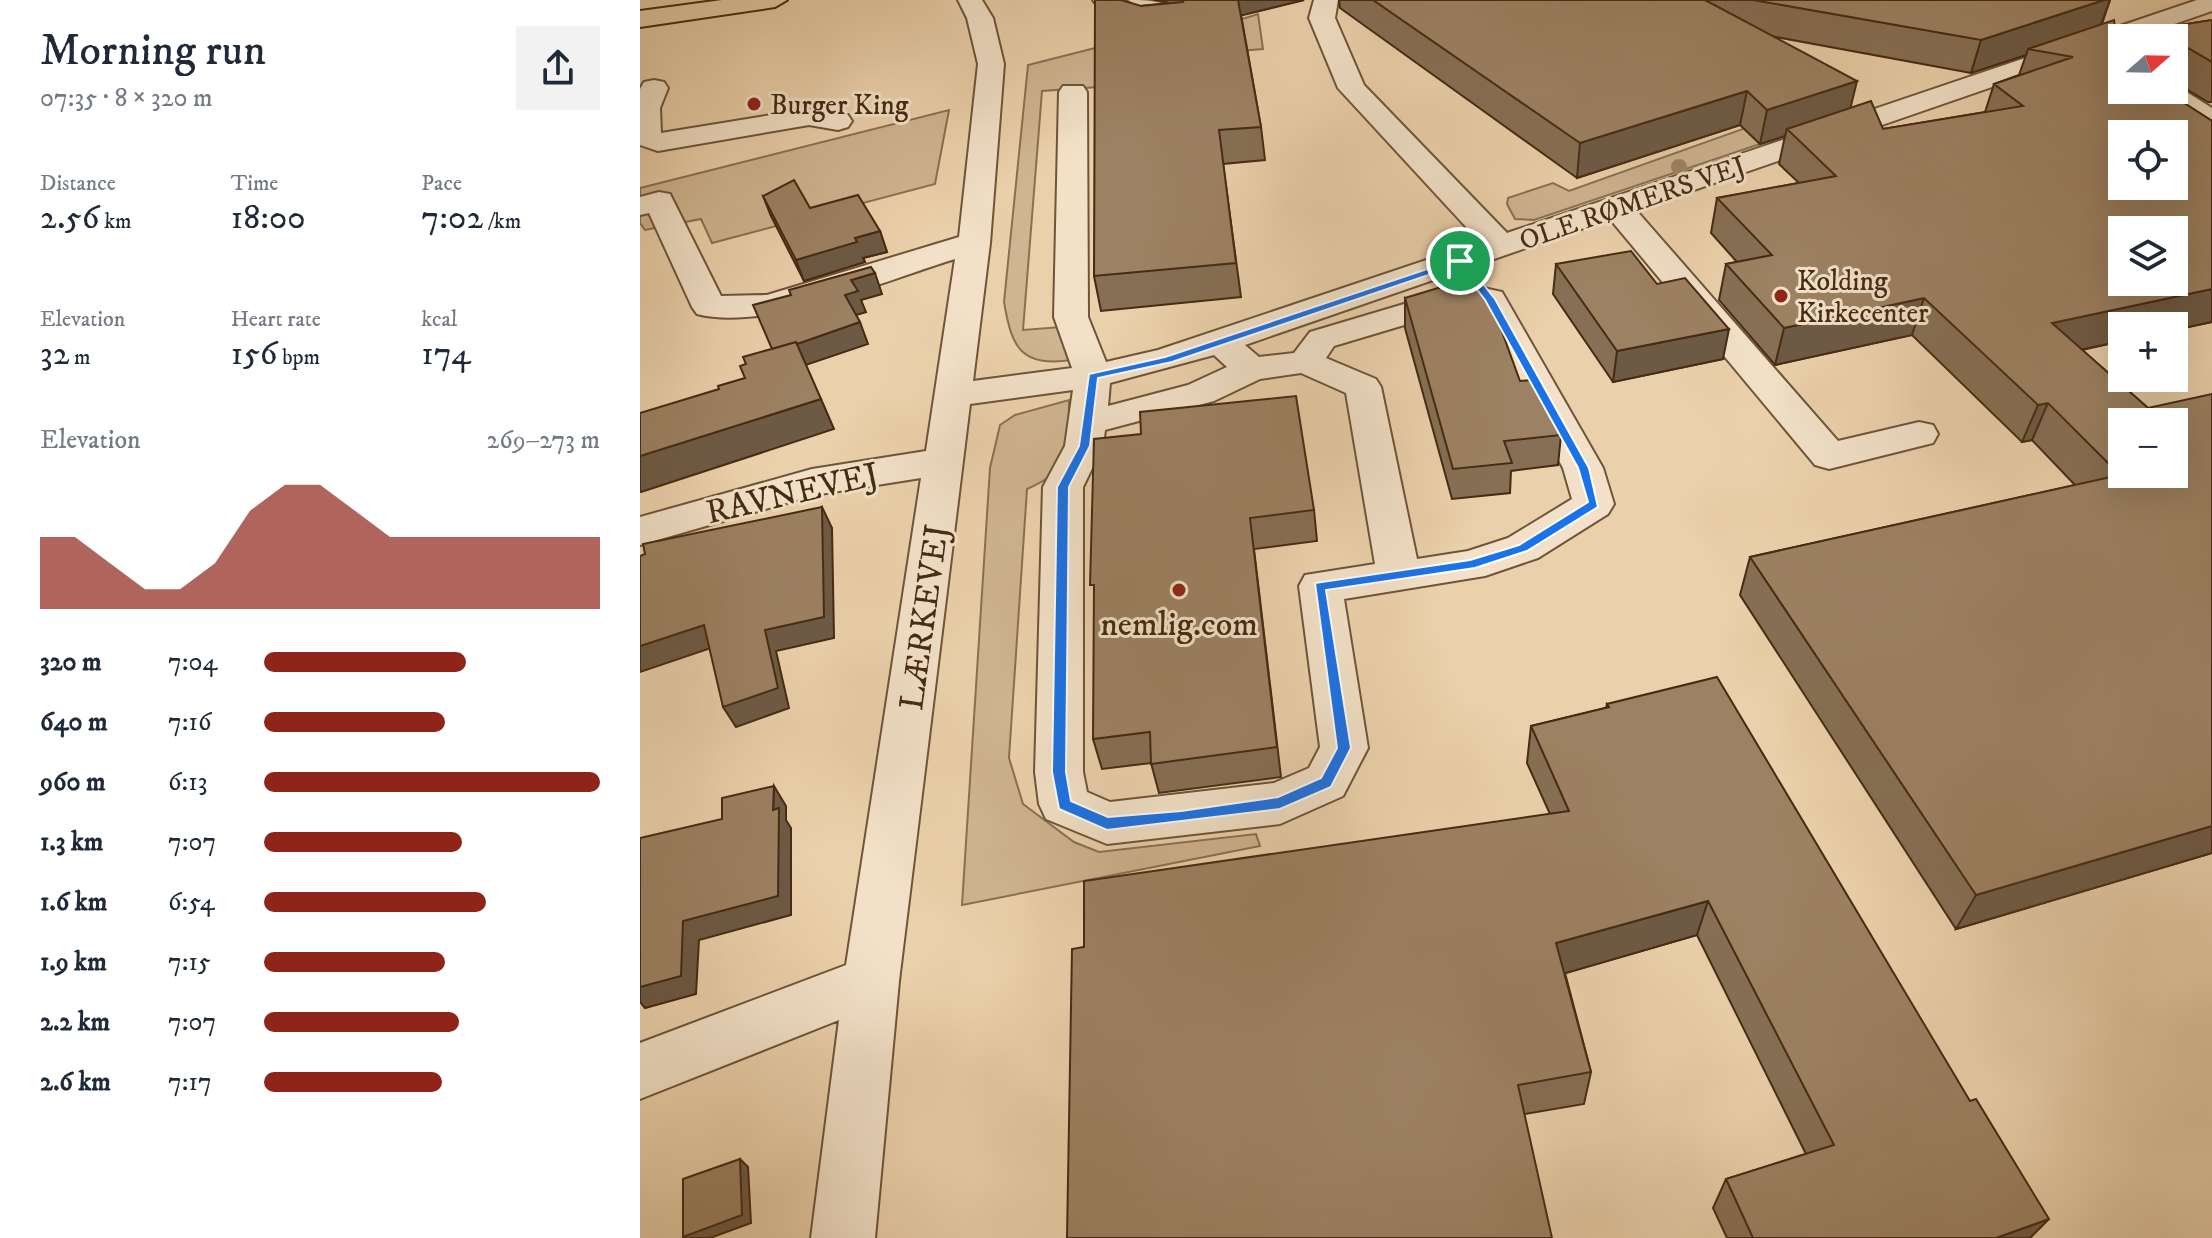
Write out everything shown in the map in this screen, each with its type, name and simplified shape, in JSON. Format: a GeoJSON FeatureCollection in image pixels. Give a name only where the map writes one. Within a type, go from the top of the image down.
{"type":"FeatureCollection","features":[{"type":"Feature","properties":{"kind":"main road"},"geometry":{"type":"LineString","coordinates":[[640,19],[728,4],[775,0]]}},
{"type":"Feature","properties":{"kind":"street","name":"LÆRKEVEJ"},"geometry":{"type":"LineString","coordinates":[[843,1238],[871,981],[946,461],[952,395],[974,243],[991,64],[980,18],[970,0]]}},
{"type":"Feature","properties":{"kind":"street"},"geometry":{"type":"LineString","coordinates":[[1105,0],[1133,26],[1160,29],[1177,25],[1165,12],[1140,0]]}},
{"type":"Feature","properties":{"kind":"street"},"geometry":{"type":"LineString","coordinates":[[1326,0],[1322,18],[1352,88],[1503,247]]}},
{"type":"Feature","properties":{"kind":"street","name":"OLE RØMERS VEJ"},"geometry":{"type":"LineString","coordinates":[[952,395],[1093,376],[1168,359],[1236,356],[1460,261],[2211,1]]}},
{"type":"Feature","properties":{"kind":"street"},"geometry":{"type":"LineString","coordinates":[[2093,43],[2108,52]]}},
{"type":"Feature","properties":{"kind":"street"},"geometry":{"type":"LineString","coordinates":[[654,88],[646,108],[646,137],[658,142],[809,117],[838,121]]}},
{"type":"Feature","properties":{"kind":"street"},"geometry":{"type":"LineString","coordinates":[[1073,92],[1071,317],[1093,376],[1084,446],[1063,487],[1059,772],[1064,804],[1107,823],[1181,817],[1280,803],[1326,782],[1344,748],[1320,586],[1470,565],[1523,548],[1594,504],[1583,468],[1490,299],[1460,261]]}},
{"type":"Feature","properties":{"kind":"street"},"geometry":{"type":"LineString","coordinates":[[2187,104],[2212,120]]}},
{"type":"Feature","properties":{"kind":"street"},"geometry":{"type":"LineString","coordinates":[[640,206],[659,201],[709,307],[769,305],[974,243]]}},
{"type":"Feature","properties":{"kind":"street"},"geometry":{"type":"LineString","coordinates":[[1618,208],[1829,456],[1919,434]]}},
{"type":"Feature","properties":{"kind":"street"},"geometry":{"type":"LineString","coordinates":[[1305,362],[1322,339],[1470,295],[1490,299]]}},
{"type":"Feature","properties":{"kind":"street"},"geometry":{"type":"LineString","coordinates":[[1087,423],[1201,393],[1236,356],[1305,362],[1363,387],[1399,577]]}},
{"type":"Feature","properties":{"kind":"street","name":"RAVNEVEJ"},"geometry":{"type":"LineString","coordinates":[[640,531],[812,482],[946,461]]}},
{"type":"Feature","properties":{"kind":"street"},"geometry":{"type":"LineString","coordinates":[[640,1071],[871,981]]}},
{"type":"Feature","properties":{"kind":"shaded area"},"geometry":{"type":"Polygon","coordinates":[[[1258,14],[1263,49],[1099,62],[1098,87],[1042,91],[1023,330],[1061,327],[1073,360],[1030,357],[1016,343],[1004,302],[1028,65],[1095,48],[1178,39],[1258,14]]]}},
{"type":"Feature","properties":{"kind":"shaded area"},"geometry":{"type":"Polygon","coordinates":[[[1813,104],[1837,118],[1534,220],[1515,219],[1507,204],[1508,198],[1553,183],[1569,191],[1813,104]]]}},
{"type":"Feature","properties":{"kind":"shaded area"},"geometry":{"type":"Polygon","coordinates":[[[949,110],[935,184],[712,243],[701,219],[645,230],[640,223],[640,188],[949,110]]]}},
{"type":"Feature","properties":{"kind":"shaded area"},"geometry":{"type":"Polygon","coordinates":[[[1069,400],[1066,454],[1054,473],[1027,489],[1009,758],[1023,804],[1074,842],[1099,852],[1256,834],[1260,846],[962,905],[990,468],[1000,425],[1015,415],[1069,400]]]}},
{"type":"Feature","properties":{"kind":"building"},"geometry":{"type":"Polygon","coordinates":[[[1095,0],[1121,0],[1141,6],[1184,0],[1238,0],[1261,127],[1219,130],[1236,263],[1094,276],[1095,0]]]}},
{"type":"Feature","properties":{"kind":"building"},"geometry":{"type":"Polygon","coordinates":[[[1373,0],[1705,0],[1857,81],[1767,110],[1747,91],[1580,143],[1373,0]]]}},
{"type":"Feature","properties":{"kind":"building"},"geometry":{"type":"Polygon","coordinates":[[[1753,0],[2104,0],[1981,40],[1753,0]]]}},
{"type":"Feature","properties":{"kind":"building"},"geometry":{"type":"Polygon","coordinates":[[[2114,20],[2115,24],[2108,24],[2108,104],[2186,104],[2212,121],[2212,289],[2188,294],[2188,216],[2108,216],[2108,296],[2179,296],[2052,323],[2108,373],[2108,392],[2130,392],[2148,408],[2108,408],[2108,463],[2048,403],[2038,405],[1924,298],[1784,328],[1726,264],[1772,255],[1717,198],[1836,176],[1787,129],[1871,101],[1883,129],[2023,106],[1994,84],[2073,57],[2028,49],[2114,20]]]}},
{"type":"Feature","properties":{"kind":"building"},"geometry":{"type":"Polygon","coordinates":[[[2212,20],[2212,62],[2188,48],[2186,24],[2212,20]]]}},
{"type":"Feature","properties":{"kind":"building"},"geometry":{"type":"Polygon","coordinates":[[[794,180],[810,208],[858,195],[880,231],[855,238],[857,242],[796,260],[763,196],[794,180]]]}},
{"type":"Feature","properties":{"kind":"building"},"geometry":{"type":"Polygon","coordinates":[[[1631,251],[1657,284],[1685,278],[1729,329],[1617,351],[1556,264],[1631,251]]]}},
{"type":"Feature","properties":{"kind":"building"},"geometry":{"type":"Polygon","coordinates":[[[871,267],[875,273],[851,280],[858,291],[845,295],[860,322],[797,344],[772,349],[753,305],[791,295],[789,290],[871,267]]]}},
{"type":"Feature","properties":{"kind":"building"},"geometry":{"type":"Polygon","coordinates":[[[1478,284],[1497,318],[1520,381],[1531,380],[1561,435],[1504,441],[1512,463],[1453,469],[1405,298],[1438,288],[1478,284]]]}},
{"type":"Feature","properties":{"kind":"building"},"geometry":{"type":"Polygon","coordinates":[[[796,342],[821,399],[640,456],[640,413],[745,378],[740,366],[746,364],[743,357],[796,342]]]}},
{"type":"Feature","properties":{"kind":"building"},"geometry":{"type":"Polygon","coordinates":[[[2212,394],[2212,826],[1976,895],[1750,557],[2108,478],[2108,488],[2188,488],[2188,408],[2148,408],[2212,394]]]}},
{"type":"Feature","properties":{"kind":"building","name":"nemlig.com"},"geometry":{"type":"Polygon","coordinates":[[[1296,396],[1314,510],[1250,518],[1277,747],[1151,764],[1150,732],[1093,739],[1094,585],[1090,585],[1094,439],[1141,434],[1140,412],[1296,396]]]}},
{"type":"Feature","properties":{"kind":"building"},"geometry":{"type":"Polygon","coordinates":[[[822,507],[824,617],[765,630],[778,688],[723,707],[704,625],[640,646],[640,556],[645,554],[643,544],[822,507]]]}},
{"type":"Feature","properties":{"kind":"building"},"geometry":{"type":"Polygon","coordinates":[[[1717,677],[1970,1101],[1976,1099],[2049,1219],[1996,1238],[1753,1238],[1726,1179],[1834,1145],[1708,901],[1556,943],[1591,1072],[1518,1085],[1552,1238],[1067,1238],[1072,949],[1084,947],[1084,881],[1569,811],[1531,726],[1717,677]]]}},
{"type":"Feature","properties":{"kind":"building"},"geometry":{"type":"Polygon","coordinates":[[[774,786],[773,810],[779,808],[778,896],[683,921],[681,976],[640,987],[640,838],[722,819],[722,798],[774,786]]]}},
{"type":"Feature","properties":{"kind":"building"},"geometry":{"type":"Polygon","coordinates":[[[740,1159],[742,1215],[683,1237],[683,1179],[740,1159]]]}},
{"type":"Feature","properties":{"kind":"place","name":"Burger King"},"geometry":{"type":"Point","coordinates":[754,104]}},
{"type":"Feature","properties":{"kind":"place","name":"Kolding Kirkecenter"},"geometry":{"type":"Point","coordinates":[1781,296]}},
{"type":"Feature","properties":{"kind":"place","name":"nemlig.com"},"geometry":{"type":"Point","coordinates":[1179,590]}},
{"type":"Feature","properties":{"kind":"route"},"geometry":{"type":"LineString","coordinates":[[1460,261],[1490,299],[1537,383],[1583,468],[1594,504],[1523,548],[1470,565],[1320,586],[1344,748],[1326,782],[1280,803],[1181,817],[1107,823],[1064,804],[1059,772],[1063,487],[1084,446],[1093,376],[1168,359],[1460,261]]}}]}
